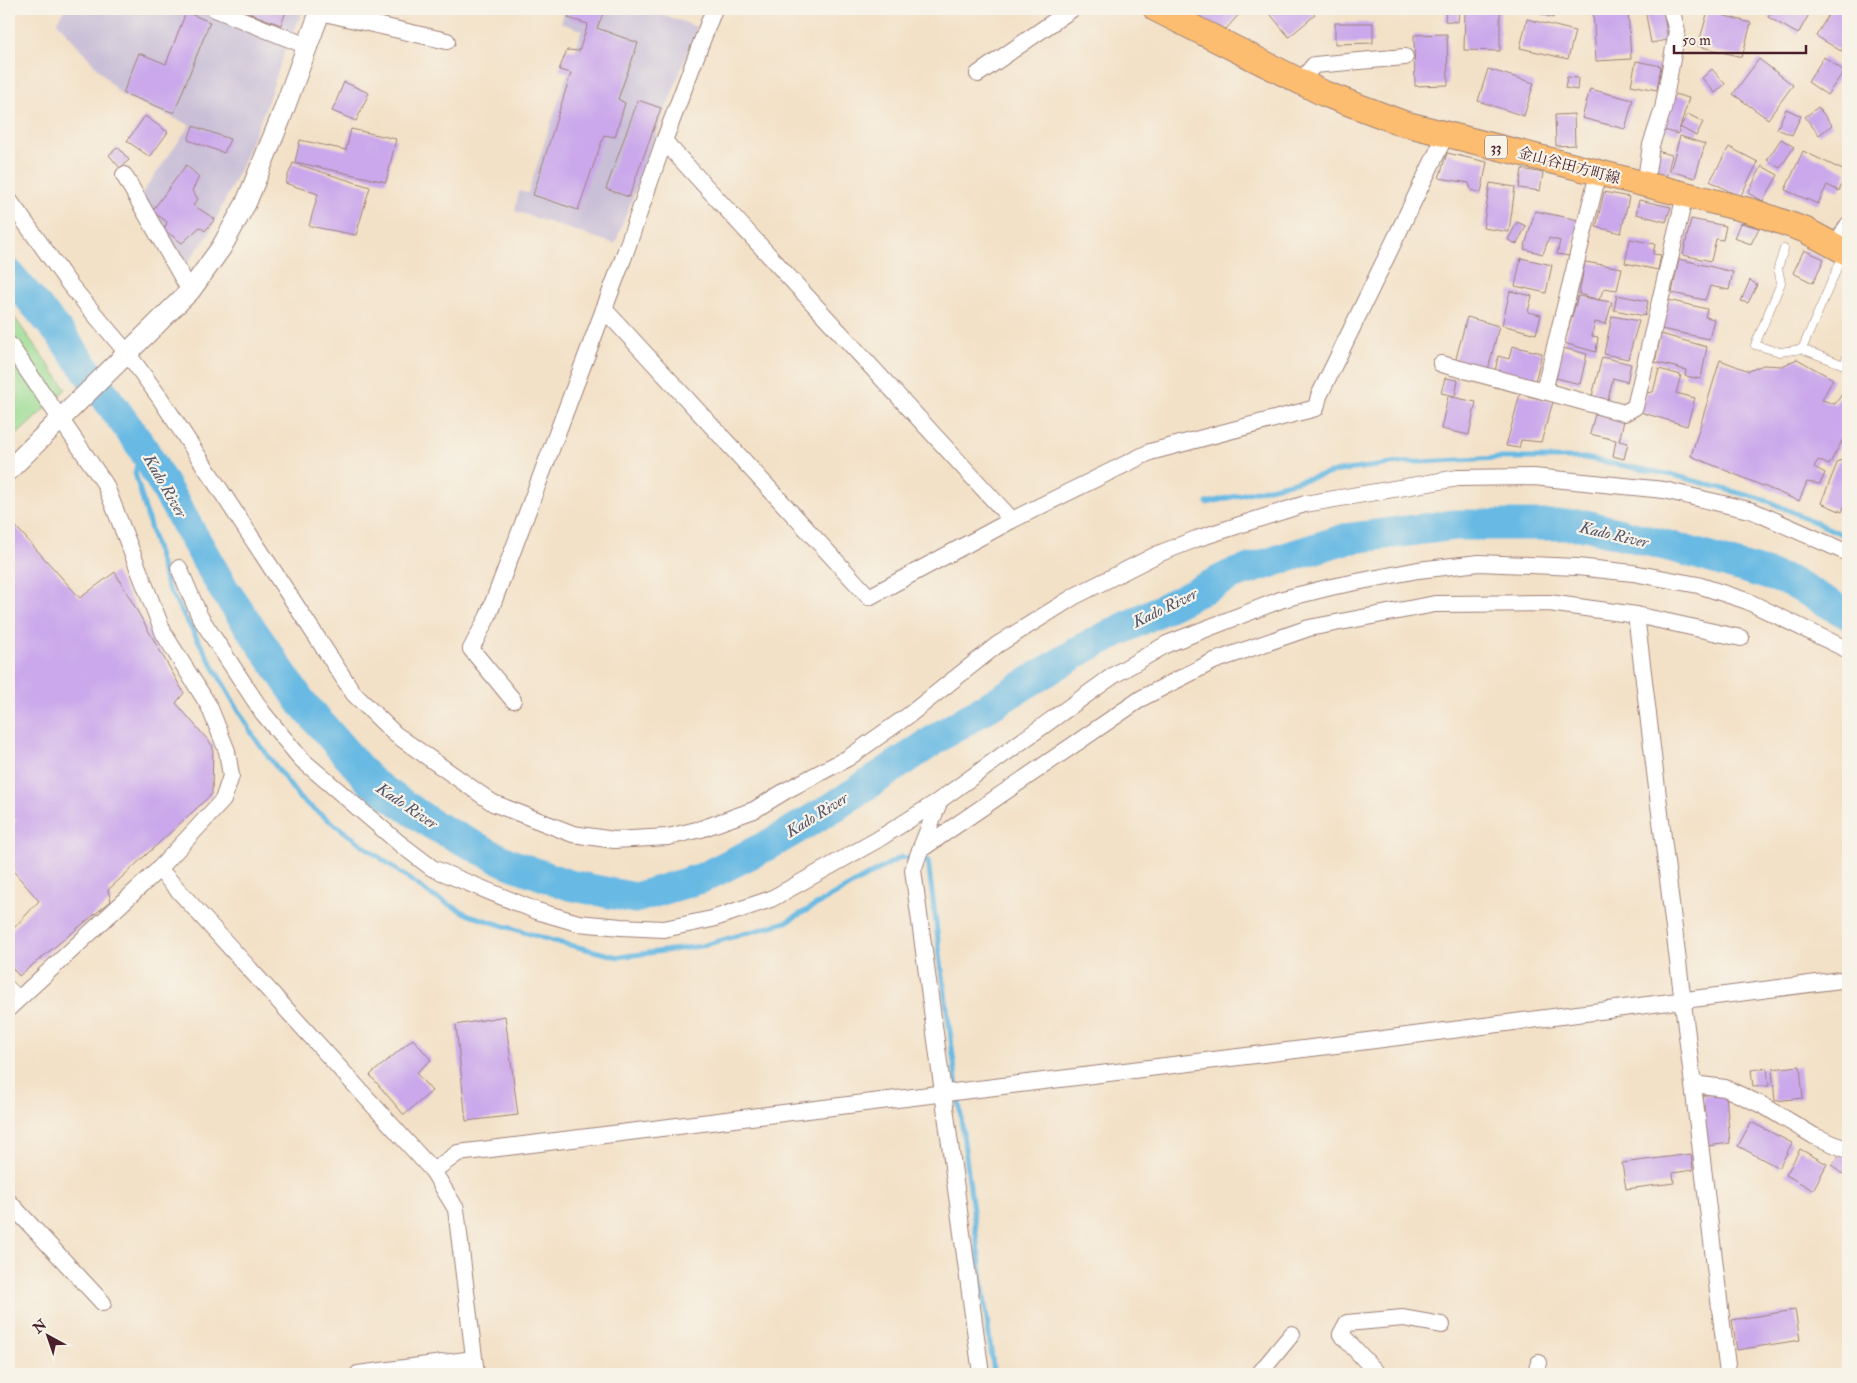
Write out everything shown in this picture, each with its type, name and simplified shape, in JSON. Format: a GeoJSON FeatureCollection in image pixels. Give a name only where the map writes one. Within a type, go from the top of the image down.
{"type":"FeatureCollection","features":[{"type":"Feature","properties":{"kind":"main road","name":"金山谷田方町線"},"geometry":{"type":"LineString","coordinates":[[1156,9],[1186,15],[1300,82],[1325,94],[1402,123],[1645,186],[1751,211],[1805,230],[1843,250]]}},
{"type":"Feature","properties":{"kind":"street"},"geometry":{"type":"LineString","coordinates":[[215,9],[307,46]]}},
{"type":"Feature","properties":{"kind":"street"},"geometry":{"type":"LineString","coordinates":[[513,700],[470,649],[488,616],[604,309],[664,141],[714,9]]}},
{"type":"Feature","properties":{"kind":"street"},"geometry":{"type":"LineString","coordinates":[[978,74],[1072,9]]}},
{"type":"Feature","properties":{"kind":"street"},"geometry":{"type":"LineString","coordinates":[[1645,186],[1651,146],[1663,109],[1677,30],[1671,9]]}},
{"type":"Feature","properties":{"kind":"street"},"geometry":{"type":"LineString","coordinates":[[9,470],[126,357],[190,291],[221,248],[246,203],[320,10],[447,41]]}},
{"type":"Feature","properties":{"kind":"street"},"geometry":{"type":"LineString","coordinates":[[1300,82],[1314,65],[1405,57]]}},
{"type":"Feature","properties":{"kind":"street"},"geometry":{"type":"LineString","coordinates":[[604,309],[869,597],[1012,520],[1150,452],[1316,408],[1319,396],[1446,134]]}},
{"type":"Feature","properties":{"kind":"street"},"geometry":{"type":"LineString","coordinates":[[664,141],[1012,520]]}},
{"type":"Feature","properties":{"kind":"street"},"geometry":{"type":"LineString","coordinates":[[1544,391],[1598,174]]}},
{"type":"Feature","properties":{"kind":"street"},"geometry":{"type":"LineString","coordinates":[[124,175],[190,291]]}},
{"type":"Feature","properties":{"kind":"street"},"geometry":{"type":"LineString","coordinates":[[1441,364],[1624,413],[1635,407],[1685,195]]}},
{"type":"Feature","properties":{"kind":"street"},"geometry":{"type":"LineString","coordinates":[[9,200],[70,285],[126,357],[354,694],[395,734],[493,803],[573,834],[614,840],[668,837],[701,829],[754,810],[787,790],[848,758],[909,715],[997,645],[1075,596],[1158,554],[1257,518],[1305,504],[1458,478],[1534,476],[1664,490],[1753,511],[1848,553]]}},
{"type":"Feature","properties":{"kind":"street"},"geometry":{"type":"LineString","coordinates":[[1843,250],[1848,225]]}},
{"type":"Feature","properties":{"kind":"street"},"geometry":{"type":"LineString","coordinates":[[9,344],[105,484],[164,634],[209,706],[227,751],[231,776],[223,800],[159,869],[9,1008]]}},
{"type":"Feature","properties":{"kind":"street"},"geometry":{"type":"LineString","coordinates":[[179,568],[200,617],[263,713],[301,759],[399,843],[432,868],[537,911],[578,922],[621,927],[664,929],[712,919],[771,899],[878,840],[940,800],[1114,675],[1167,644],[1283,599],[1331,587],[1418,570],[1479,563],[1577,567],[1633,573],[1698,585],[1747,601],[1848,650]]}},
{"type":"Feature","properties":{"kind":"street"},"geometry":{"type":"LineString","coordinates":[[920,850],[1142,698],[1214,660],[1309,628],[1435,604],[1549,603],[1636,616],[1741,638]]}},
{"type":"Feature","properties":{"kind":"street"},"geometry":{"type":"LineString","coordinates":[[1636,616],[1728,1374]]}},
{"type":"Feature","properties":{"kind":"street"},"geometry":{"type":"LineString","coordinates":[[940,800],[913,870],[981,1374]]}},
{"type":"Feature","properties":{"kind":"street"},"geometry":{"type":"LineString","coordinates":[[159,869],[434,1171],[456,1209],[475,1367],[358,1374]]}},
{"type":"Feature","properties":{"kind":"street"},"geometry":{"type":"LineString","coordinates":[[434,1171],[458,1152],[1683,1002],[1789,985],[1848,979]]}},
{"type":"Feature","properties":{"kind":"street"},"geometry":{"type":"LineString","coordinates":[[1693,1084],[1725,1088],[1764,1106],[1814,1136],[1848,1150]]}},
{"type":"Feature","properties":{"kind":"street"},"geometry":{"type":"LineString","coordinates":[[9,1202],[103,1303]]}},
{"type":"Feature","properties":{"kind":"street"},"geometry":{"type":"LineString","coordinates":[[1378,1374],[1341,1334],[1347,1323],[1403,1318],[1442,1326]]}},
{"type":"Feature","properties":{"kind":"street"},"geometry":{"type":"LineString","coordinates":[[1259,1374],[1292,1334]]}},
{"type":"Feature","properties":{"kind":"lane"},"geometry":{"type":"LineString","coordinates":[[1784,249],[1778,268],[1781,283],[1755,344],[1780,352],[1802,349],[1844,366],[1848,355]]}},
{"type":"Feature","properties":{"kind":"lane"},"geometry":{"type":"LineString","coordinates":[[1802,349],[1843,250]]}},
{"type":"Feature","properties":{"kind":"lane"},"geometry":{"type":"LineString","coordinates":[[9,984],[21,996]]}},
{"type":"Feature","properties":{"kind":"shaded area"},"geometry":{"type":"Polygon","coordinates":[[[65,9],[304,9],[286,48],[265,109],[240,169],[208,236],[184,267],[141,195],[190,125],[121,95],[57,22],[65,9]]]}},
{"type":"Feature","properties":{"kind":"shaded area"},"geometry":{"type":"Polygon","coordinates":[[[565,9],[648,9],[697,27],[615,244],[515,211],[519,191],[528,193],[582,30],[561,23],[565,9]]]}},
{"type":"Feature","properties":{"kind":"green space"},"geometry":{"type":"Polygon","coordinates":[[[9,310],[66,389],[9,442],[9,310]]]}},
{"type":"Feature","properties":{"kind":"building"},"geometry":{"type":"Polygon","coordinates":[[[238,9],[287,9],[281,25],[238,9]]]}},
{"type":"Feature","properties":{"kind":"building"},"geometry":{"type":"Polygon","coordinates":[[[571,9],[605,9],[597,28],[638,43],[618,99],[625,103],[615,137],[604,135],[578,210],[533,195],[571,73],[559,70],[567,50],[579,51],[588,24],[568,18],[571,9]]]}},
{"type":"Feature","properties":{"kind":"building"},"geometry":{"type":"Polygon","coordinates":[[[1206,9],[1244,9],[1224,31],[1199,19],[1206,9]]]}},
{"type":"Feature","properties":{"kind":"building"},"geometry":{"type":"Polygon","coordinates":[[[1266,9],[1311,9],[1315,15],[1289,37],[1266,9]]]}},
{"type":"Feature","properties":{"kind":"building"},"geometry":{"type":"Polygon","coordinates":[[[1446,9],[1459,9],[1458,22],[1445,21],[1446,9]]]}},
{"type":"Feature","properties":{"kind":"building"},"geometry":{"type":"Polygon","coordinates":[[[1465,9],[1500,9],[1500,51],[1464,50],[1465,9]]]}},
{"type":"Feature","properties":{"kind":"building"},"geometry":{"type":"Polygon","coordinates":[[[1528,9],[1556,9],[1553,18],[1528,9]]]}},
{"type":"Feature","properties":{"kind":"building"},"geometry":{"type":"Polygon","coordinates":[[[1593,9],[1628,9],[1631,59],[1596,61],[1593,9]]]}},
{"type":"Feature","properties":{"kind":"building"},"geometry":{"type":"Polygon","coordinates":[[[1645,9],[1663,9],[1668,40],[1651,43],[1645,9]]]}},
{"type":"Feature","properties":{"kind":"building"},"geometry":{"type":"Polygon","coordinates":[[[1773,9],[1812,9],[1798,34],[1768,17],[1773,9]]]}},
{"type":"Feature","properties":{"kind":"building"},"geometry":{"type":"Polygon","coordinates":[[[1832,9],[1848,9],[1848,40],[1841,51],[1816,36],[1832,9]]]}},
{"type":"Feature","properties":{"kind":"building"},"geometry":{"type":"Polygon","coordinates":[[[1708,11],[1751,23],[1742,57],[1698,46],[1708,11]]]}},
{"type":"Feature","properties":{"kind":"building"},"geometry":{"type":"Polygon","coordinates":[[[186,12],[210,22],[174,113],[123,93],[139,53],[166,64],[186,12]]]}},
{"type":"Feature","properties":{"kind":"building"},"geometry":{"type":"Polygon","coordinates":[[[1527,19],[1575,31],[1568,59],[1520,48],[1527,19]]]}},
{"type":"Feature","properties":{"kind":"building"},"geometry":{"type":"Polygon","coordinates":[[[1335,23],[1373,23],[1373,43],[1335,44],[1335,23]]]}},
{"type":"Feature","properties":{"kind":"building"},"geometry":{"type":"Polygon","coordinates":[[[1447,34],[1448,85],[1415,86],[1414,35],[1447,34]]]}},
{"type":"Feature","properties":{"kind":"building"},"geometry":{"type":"Polygon","coordinates":[[[1824,57],[1844,71],[1827,95],[1808,82],[1824,57]]]}},
{"type":"Feature","properties":{"kind":"building"},"geometry":{"type":"Polygon","coordinates":[[[1759,59],[1793,85],[1768,119],[1733,94],[1759,59]]]}},
{"type":"Feature","properties":{"kind":"building"},"geometry":{"type":"Polygon","coordinates":[[[1636,61],[1661,66],[1657,90],[1631,85],[1636,61]]]}},
{"type":"Feature","properties":{"kind":"building"},"geometry":{"type":"Polygon","coordinates":[[[1488,69],[1534,83],[1524,116],[1478,101],[1488,69]]]}},
{"type":"Feature","properties":{"kind":"building"},"geometry":{"type":"Polygon","coordinates":[[[1712,69],[1725,84],[1715,93],[1702,78],[1712,69]]]}},
{"type":"Feature","properties":{"kind":"building"},"geometry":{"type":"Polygon","coordinates":[[[1567,77],[1578,78],[1577,90],[1565,88],[1567,77]]]}},
{"type":"Feature","properties":{"kind":"building"},"geometry":{"type":"Polygon","coordinates":[[[344,82],[369,93],[356,121],[332,111],[344,82]]]}},
{"type":"Feature","properties":{"kind":"building"},"geometry":{"type":"Polygon","coordinates":[[[1590,89],[1633,100],[1625,129],[1582,118],[1590,89]]]}},
{"type":"Feature","properties":{"kind":"building"},"geometry":{"type":"Polygon","coordinates":[[[1674,94],[1689,98],[1678,134],[1664,130],[1674,94]]]}},
{"type":"Feature","properties":{"kind":"building"},"geometry":{"type":"Polygon","coordinates":[[[638,100],[661,108],[629,197],[606,189],[638,100]]]}},
{"type":"Feature","properties":{"kind":"building"},"geometry":{"type":"Polygon","coordinates":[[[1818,107],[1832,125],[1819,135],[1805,117],[1818,107]]]}},
{"type":"Feature","properties":{"kind":"building"},"geometry":{"type":"Polygon","coordinates":[[[1786,109],[1801,116],[1792,135],[1777,129],[1786,109]]]}},
{"type":"Feature","properties":{"kind":"building"},"geometry":{"type":"Polygon","coordinates":[[[1574,114],[1575,145],[1556,146],[1555,115],[1574,114]]]}},
{"type":"Feature","properties":{"kind":"building"},"geometry":{"type":"Polygon","coordinates":[[[1688,114],[1703,122],[1696,136],[1680,127],[1688,114]]]}},
{"type":"Feature","properties":{"kind":"building"},"geometry":{"type":"Polygon","coordinates":[[[145,116],[168,132],[150,157],[127,141],[145,116]]]}},
{"type":"Feature","properties":{"kind":"building"},"geometry":{"type":"Polygon","coordinates":[[[193,126],[230,139],[224,153],[188,140],[193,126]]]}},
{"type":"Feature","properties":{"kind":"building"},"geometry":{"type":"Polygon","coordinates":[[[351,129],[396,139],[386,182],[295,162],[300,140],[346,150],[351,129]]]}},
{"type":"Feature","properties":{"kind":"building"},"geometry":{"type":"Polygon","coordinates":[[[1680,136],[1705,144],[1695,178],[1670,171],[1680,136]]]}},
{"type":"Feature","properties":{"kind":"building"},"geometry":{"type":"Polygon","coordinates":[[[1781,139],[1794,147],[1780,168],[1767,160],[1781,139]]]}},
{"type":"Feature","properties":{"kind":"building"},"geometry":{"type":"Polygon","coordinates":[[[118,147],[129,160],[120,168],[109,155],[118,147]]]}},
{"type":"Feature","properties":{"kind":"building"},"geometry":{"type":"Polygon","coordinates":[[[1729,147],[1758,162],[1740,197],[1710,181],[1729,147]]]}},
{"type":"Feature","properties":{"kind":"building"},"geometry":{"type":"Polygon","coordinates":[[[1657,151],[1672,155],[1666,178],[1651,174],[1657,151]]]}},
{"type":"Feature","properties":{"kind":"building"},"geometry":{"type":"Polygon","coordinates":[[[1803,151],[1847,172],[1839,191],[1827,185],[1818,204],[1785,190],[1803,151]]]}},
{"type":"Feature","properties":{"kind":"building"},"geometry":{"type":"Polygon","coordinates":[[[1447,153],[1487,162],[1481,193],[1471,190],[1469,183],[1439,178],[1447,153]]]}},
{"type":"Feature","properties":{"kind":"building"},"geometry":{"type":"Polygon","coordinates":[[[293,163],[370,187],[356,235],[309,226],[318,194],[285,183],[293,163]]]}},
{"type":"Feature","properties":{"kind":"building"},"geometry":{"type":"Polygon","coordinates":[[[186,165],[199,177],[192,191],[198,199],[193,205],[215,219],[205,231],[200,227],[182,243],[164,230],[167,222],[152,211],[186,165]]]}},
{"type":"Feature","properties":{"kind":"building"},"geometry":{"type":"Polygon","coordinates":[[[1762,166],[1778,175],[1763,201],[1748,193],[1762,166]]]}},
{"type":"Feature","properties":{"kind":"building"},"geometry":{"type":"Polygon","coordinates":[[[1522,169],[1543,173],[1540,191],[1519,188],[1522,169]]]}},
{"type":"Feature","properties":{"kind":"building"},"geometry":{"type":"Polygon","coordinates":[[[1490,183],[1515,187],[1509,232],[1483,228],[1490,183]]]}},
{"type":"Feature","properties":{"kind":"building"},"geometry":{"type":"Polygon","coordinates":[[[1604,192],[1629,197],[1621,233],[1596,227],[1604,192]]]}},
{"type":"Feature","properties":{"kind":"building"},"geometry":{"type":"Polygon","coordinates":[[[1639,200],[1671,207],[1666,222],[1636,214],[1639,200]]]}},
{"type":"Feature","properties":{"kind":"building"},"geometry":{"type":"Polygon","coordinates":[[[1535,211],[1579,220],[1569,256],[1557,254],[1560,241],[1549,238],[1543,254],[1524,249],[1535,211]]]}},
{"type":"Feature","properties":{"kind":"building"},"geometry":{"type":"Polygon","coordinates":[[[1691,219],[1726,226],[1723,240],[1716,239],[1711,261],[1683,255],[1691,219]]]}},
{"type":"Feature","properties":{"kind":"building"},"geometry":{"type":"Polygon","coordinates":[[[1517,222],[1526,226],[1517,244],[1508,240],[1517,222]]]}},
{"type":"Feature","properties":{"kind":"building"},"geometry":{"type":"Polygon","coordinates":[[[1740,223],[1759,228],[1751,244],[1734,238],[1740,223]]]}},
{"type":"Feature","properties":{"kind":"building"},"geometry":{"type":"Polygon","coordinates":[[[1630,239],[1655,244],[1653,254],[1661,255],[1658,270],[1625,263],[1630,239]]]}},
{"type":"Feature","properties":{"kind":"building"},"geometry":{"type":"Polygon","coordinates":[[[1804,250],[1824,259],[1813,283],[1793,273],[1804,250]]]}},
{"type":"Feature","properties":{"kind":"building"},"geometry":{"type":"Polygon","coordinates":[[[1521,258],[1552,265],[1546,293],[1515,286],[1521,258]]]}},
{"type":"Feature","properties":{"kind":"building"},"geometry":{"type":"Polygon","coordinates":[[[1679,259],[1733,272],[1729,290],[1710,286],[1705,300],[1672,293],[1679,259]]]}},
{"type":"Feature","properties":{"kind":"building"},"geometry":{"type":"Polygon","coordinates":[[[1585,262],[1622,268],[1617,290],[1604,288],[1599,300],[1579,294],[1585,262]]]}},
{"type":"Feature","properties":{"kind":"building"},"geometry":{"type":"Polygon","coordinates":[[[1750,280],[1757,285],[1748,303],[1741,301],[1750,280]]]}},
{"type":"Feature","properties":{"kind":"building"},"geometry":{"type":"Polygon","coordinates":[[[1510,291],[1532,296],[1528,312],[1541,315],[1536,334],[1502,325],[1510,291]]]}},
{"type":"Feature","properties":{"kind":"building"},"geometry":{"type":"Polygon","coordinates":[[[1617,295],[1648,301],[1645,316],[1614,310],[1617,295]]]}},
{"type":"Feature","properties":{"kind":"building"},"geometry":{"type":"Polygon","coordinates":[[[1578,296],[1612,302],[1606,324],[1595,322],[1592,336],[1598,337],[1596,352],[1564,343],[1578,296]]]}},
{"type":"Feature","properties":{"kind":"building"},"geometry":{"type":"Polygon","coordinates":[[[1668,300],[1707,309],[1705,317],[1714,319],[1709,339],[1661,329],[1668,300]]]}},
{"type":"Feature","properties":{"kind":"building"},"geometry":{"type":"Polygon","coordinates":[[[1612,316],[1639,321],[1628,359],[1604,354],[1612,316]]]}},
{"type":"Feature","properties":{"kind":"building"},"geometry":{"type":"Polygon","coordinates":[[[1467,317],[1499,326],[1488,370],[1455,362],[1467,317]]]}},
{"type":"Feature","properties":{"kind":"building"},"geometry":{"type":"Polygon","coordinates":[[[1661,334],[1707,347],[1701,379],[1685,376],[1686,370],[1655,362],[1661,334]]]}},
{"type":"Feature","properties":{"kind":"building"},"geometry":{"type":"Polygon","coordinates":[[[1512,346],[1542,353],[1535,382],[1495,372],[1498,356],[1509,359],[1512,346]]]}},
{"type":"Feature","properties":{"kind":"building"},"geometry":{"type":"Polygon","coordinates":[[[1563,348],[1587,354],[1580,384],[1556,378],[1563,348]]]}},
{"type":"Feature","properties":{"kind":"building"},"geometry":{"type":"Polygon","coordinates":[[[1602,357],[1631,364],[1627,382],[1613,378],[1608,400],[1592,396],[1602,357]]]}},
{"type":"Feature","properties":{"kind":"building"},"geometry":{"type":"Polygon","coordinates":[[[1797,359],[1833,379],[1822,400],[1835,404],[1848,386],[1848,499],[1842,512],[1821,503],[1838,461],[1843,460],[1843,439],[1829,465],[1818,460],[1814,467],[1825,473],[1820,484],[1807,482],[1799,501],[1691,456],[1720,360],[1749,371],[1763,365],[1782,366],[1797,359]]]}},
{"type":"Feature","properties":{"kind":"building"},"geometry":{"type":"Polygon","coordinates":[[[1659,369],[1681,375],[1676,393],[1695,398],[1687,426],[1640,412],[1646,393],[1653,392],[1659,369]]]}},
{"type":"Feature","properties":{"kind":"building"},"geometry":{"type":"Polygon","coordinates":[[[1445,378],[1458,380],[1455,396],[1441,393],[1445,378]]]}},
{"type":"Feature","properties":{"kind":"building"},"geometry":{"type":"Polygon","coordinates":[[[1520,394],[1553,402],[1541,442],[1521,440],[1519,448],[1506,446],[1520,394]]]}},
{"type":"Feature","properties":{"kind":"building"},"geometry":{"type":"Polygon","coordinates":[[[1448,396],[1476,402],[1469,435],[1441,429],[1448,396]]]}},
{"type":"Feature","properties":{"kind":"building"},"geometry":{"type":"Polygon","coordinates":[[[1595,414],[1624,421],[1619,441],[1628,443],[1624,459],[1613,456],[1616,440],[1590,434],[1595,414]]]}},
{"type":"Feature","properties":{"kind":"building"},"geometry":{"type":"Polygon","coordinates":[[[9,519],[80,598],[115,572],[184,693],[176,703],[213,746],[212,794],[108,890],[111,901],[19,976],[9,964],[9,926],[13,929],[39,901],[9,866],[9,828],[16,821],[9,813],[9,519]]]}},
{"type":"Feature","properties":{"kind":"building"},"geometry":{"type":"Polygon","coordinates":[[[505,1016],[518,1115],[466,1121],[456,1025],[505,1016]]]}},
{"type":"Feature","properties":{"kind":"building"},"geometry":{"type":"Polygon","coordinates":[[[413,1039],[431,1060],[416,1073],[432,1091],[404,1115],[370,1075],[413,1039]]]}},
{"type":"Feature","properties":{"kind":"building"},"geometry":{"type":"Polygon","coordinates":[[[1800,1066],[1803,1098],[1775,1101],[1772,1069],[1800,1066]]]}},
{"type":"Feature","properties":{"kind":"building"},"geometry":{"type":"Polygon","coordinates":[[[1767,1068],[1769,1086],[1753,1087],[1751,1070],[1767,1068]]]}},
{"type":"Feature","properties":{"kind":"building"},"geometry":{"type":"Polygon","coordinates":[[[1726,1094],[1730,1143],[1707,1146],[1703,1095],[1726,1094]]]}},
{"type":"Feature","properties":{"kind":"building"},"geometry":{"type":"Polygon","coordinates":[[[1751,1122],[1792,1143],[1779,1168],[1738,1146],[1751,1122]]]}},
{"type":"Feature","properties":{"kind":"building"},"geometry":{"type":"Polygon","coordinates":[[[1800,1149],[1827,1164],[1813,1190],[1786,1175],[1800,1149]]]}},
{"type":"Feature","properties":{"kind":"building"},"geometry":{"type":"Polygon","coordinates":[[[1691,1154],[1693,1170],[1673,1173],[1674,1183],[1626,1189],[1622,1163],[1691,1154]]]}},
{"type":"Feature","properties":{"kind":"building"},"geometry":{"type":"Polygon","coordinates":[[[1841,1154],[1848,1159],[1848,1166],[1842,1174],[1832,1165],[1841,1154]]]}},
{"type":"Feature","properties":{"kind":"building"},"geometry":{"type":"Polygon","coordinates":[[[1795,1310],[1800,1340],[1737,1350],[1732,1320],[1795,1310]]]}},
{"type":"Feature","properties":{"kind":"waterway","name":"Kado River"},"geometry":{"type":"LineString","coordinates":[[9,274],[61,335],[142,447],[223,588],[302,703],[371,782],[433,825],[508,863],[569,885],[635,898],[702,878],[772,843],[832,808],[945,733],[1088,646],[1231,575],[1345,539],[1455,525],[1586,525],[1680,549],[1789,581],[1848,614]]}},
{"type":"Feature","properties":{"kind":"waterway"},"geometry":{"type":"LineString","coordinates":[[142,447],[135,473],[167,586],[252,734],[300,799],[431,895],[469,915],[553,941],[619,957],[701,946],[786,922],[901,857],[928,861],[994,1374]]}},
{"type":"Feature","properties":{"kind":"waterway"},"geometry":{"type":"LineString","coordinates":[[1207,503],[1339,471],[1399,463],[1499,458],[1585,458],[1677,476],[1768,501],[1848,537]]}}]}
